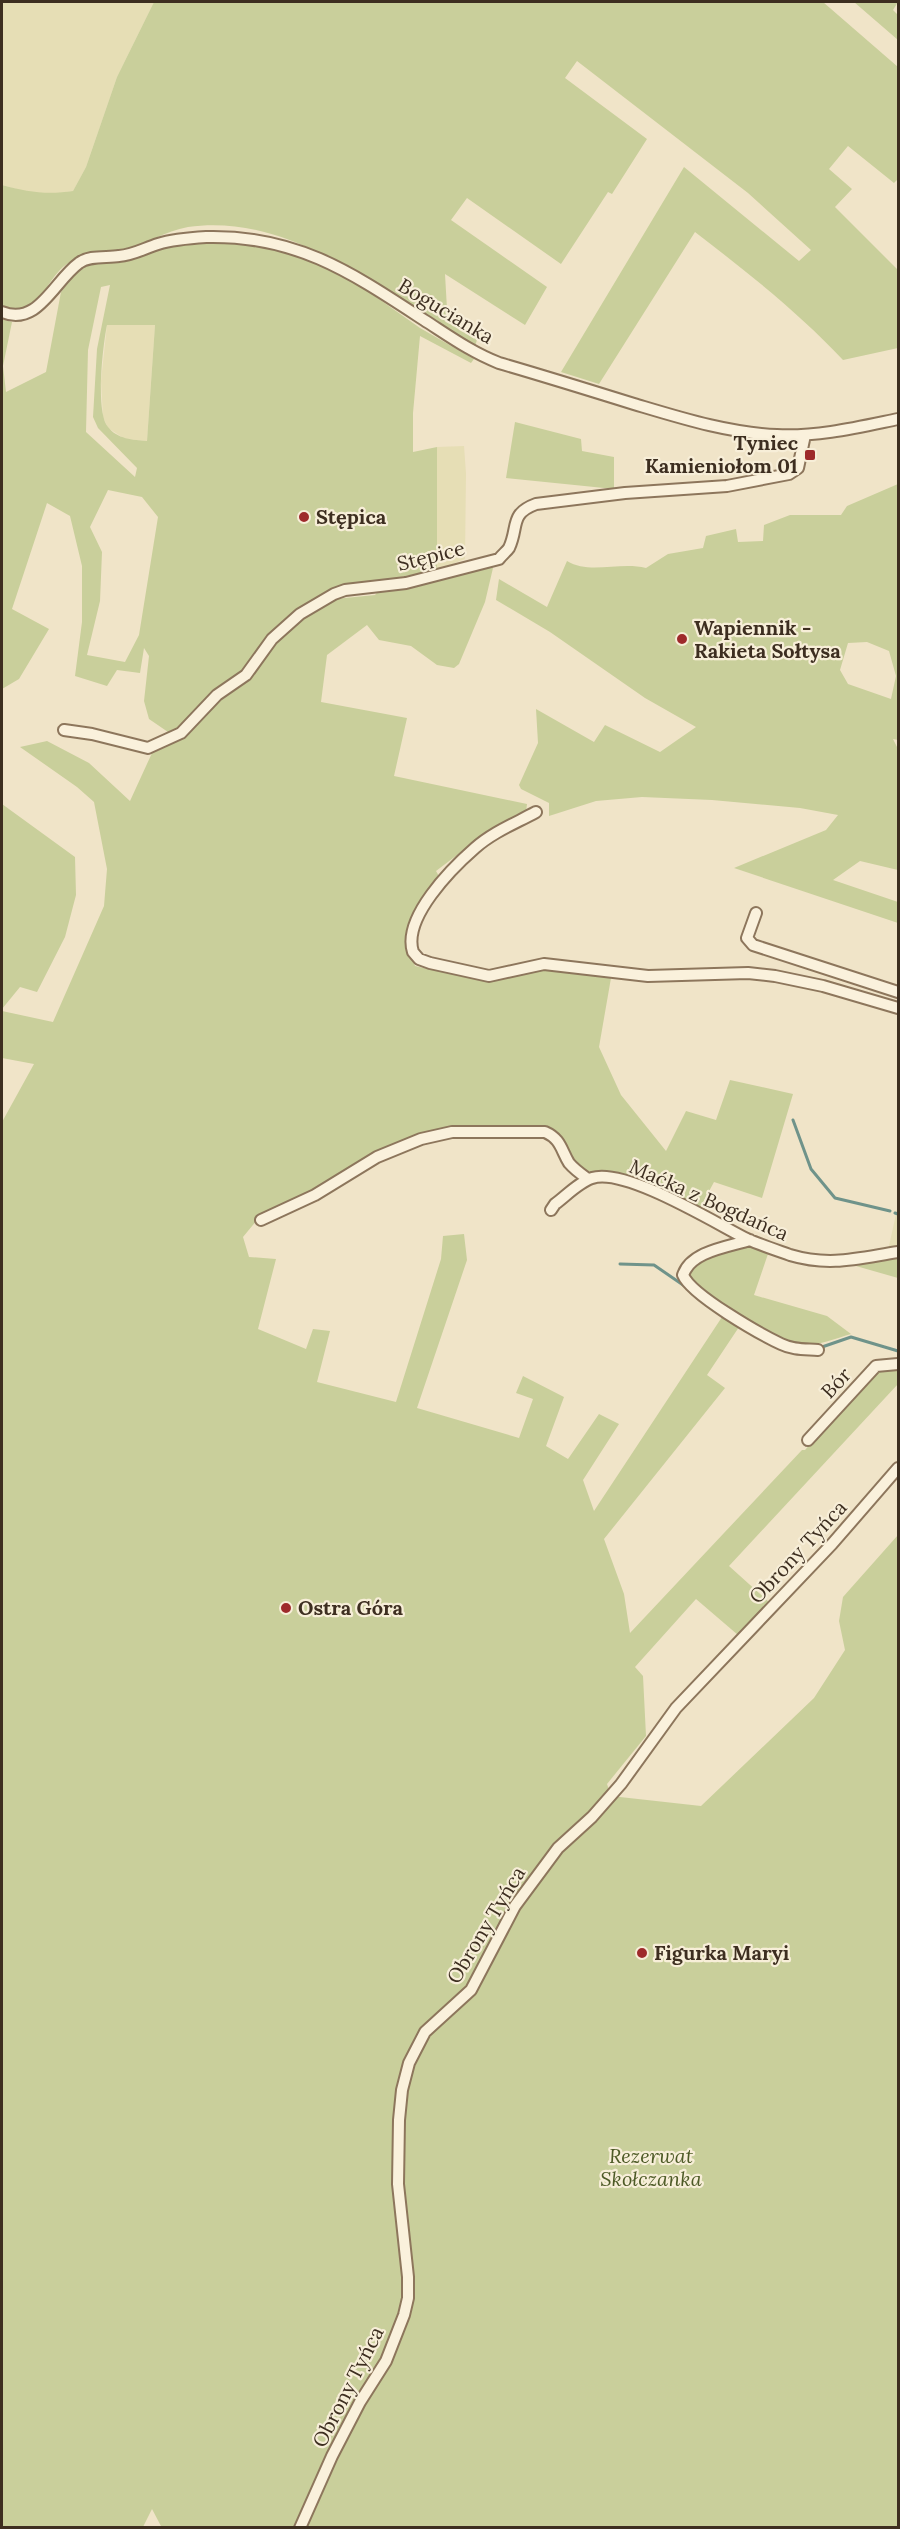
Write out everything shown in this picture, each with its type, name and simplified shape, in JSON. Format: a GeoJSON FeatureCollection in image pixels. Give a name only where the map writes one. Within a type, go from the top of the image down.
{"type":"FeatureCollection","features":[{"type":"Feature","properties":{"kind":"street","name":"Bogucianka"},"geometry":{"type":"LineString","coordinates":[[2,312],[18,316],[37,308],[67,272],[82,260],[137,253],[178,239],[237,237],[273,242],[313,254],[474,353],[499,363],[686,419],[732,430],[776,435],[805,435],[847,430],[898,419]]}},
{"type":"Feature","properties":{"kind":"street","name":"Stępice"},"geometry":{"type":"LineString","coordinates":[[64,730],[93,734],[148,748],[181,733],[217,695],[246,675],[272,639],[300,614],[334,594],[345,590],[406,583],[499,558],[509,548],[518,517],[528,507],[536,504],[625,493],[727,486],[789,474],[798,468],[805,435]]}},
{"type":"Feature","properties":{"kind":"street"},"geometry":{"type":"LineString","coordinates":[[536,812],[502,829],[476,847],[429,896],[418,917],[412,936],[412,952],[419,959],[489,976],[544,964],[648,976],[748,973],[775,975],[823,986],[898,1008]]}},
{"type":"Feature","properties":{"kind":"street"},"geometry":{"type":"LineString","coordinates":[[756,913],[747,938],[753,945],[898,992]]}},
{"type":"Feature","properties":{"kind":"street"},"geometry":{"type":"LineString","coordinates":[[261,1220],[315,1195],[377,1157],[421,1139],[452,1132],[545,1132],[554,1136],[563,1146],[568,1161],[576,1171],[588,1179],[555,1204],[551,1210]]}},
{"type":"Feature","properties":{"kind":"street","name":"Maćka z Bogdańca"},"geometry":{"type":"LineString","coordinates":[[588,1179],[608,1177],[638,1184],[750,1240],[791,1255],[816,1261],[838,1262],[898,1252]]}},
{"type":"Feature","properties":{"kind":"street"},"geometry":{"type":"LineString","coordinates":[[750,1240],[695,1258],[685,1267],[683,1275],[686,1283],[726,1312],[782,1344],[795,1349],[818,1350]]}},
{"type":"Feature","properties":{"kind":"street","name":"Bór"},"geometry":{"type":"LineString","coordinates":[[808,1440],[876,1366],[898,1364]]}},
{"type":"Feature","properties":{"kind":"street","name":"Obrony Tyńca"},"geometry":{"type":"LineString","coordinates":[[300,2528],[332,2456],[360,2402],[386,2361],[404,2315],[408,2298],[408,2277],[398,2184],[399,2120],[402,2090],[409,2063],[425,2032],[471,1990],[515,1906],[558,1848],[592,1817],[621,1784],[676,1708],[832,1544],[898,1468]]}},
{"type":"Feature","properties":{"kind":"shaded area"},"geometry":{"type":"Polygon","coordinates":[[[2,2],[154,2],[117,77],[86,167],[73,191],[53,194],[31,193],[2,185],[2,2]]]}},
{"type":"Feature","properties":{"kind":"shaded area"},"geometry":{"type":"Polygon","coordinates":[[[107,325],[155,325],[147,441],[125,439],[108,428],[103,417],[101,381],[107,325]]]}},
{"type":"Feature","properties":{"kind":"shaded area"},"geometry":{"type":"Polygon","coordinates":[[[464,446],[465,559],[437,570],[437,447],[464,446]]]}},
{"type":"Feature","properties":{"kind":"shaded area"},"geometry":{"type":"Polygon","coordinates":[[[898,1205],[898,1247],[893,1248],[889,1246],[898,1205]]]}},
{"type":"Feature","properties":{"kind":"green space"},"geometry":{"type":"Polygon","coordinates":[[[154,2],[823,2],[898,67],[898,179],[894,183],[848,146],[829,169],[852,189],[835,207],[898,270],[898,348],[843,360],[753,277],[695,232],[599,384],[561,372],[684,167],[799,261],[811,250],[748,193],[577,61],[565,78],[647,139],[612,194],[608,192],[561,264],[467,198],[451,220],[547,287],[525,325],[445,274],[447,309],[477,340],[475,346],[339,263],[303,246],[267,233],[228,226],[188,227],[124,251],[74,261],[59,271],[40,297],[25,309],[14,310],[2,306],[2,185],[37,192],[73,191],[86,167],[117,77],[154,2]]]}},
{"type":"Feature","properties":{"kind":"green space"},"geometry":{"type":"Polygon","coordinates":[[[854,2],[898,2],[893,10],[898,15],[898,40],[854,2]]]}},
{"type":"Feature","properties":{"kind":"green space","name":"Rezerwat Skołczanka"},"geometry":{"type":"Polygon","coordinates":[[[187,240],[268,244],[345,275],[420,328],[474,359],[471,363],[420,336],[413,413],[413,452],[437,447],[437,570],[333,590],[275,641],[308,615],[335,599],[375,595],[381,588],[487,564],[493,568],[485,602],[459,664],[454,668],[437,665],[411,646],[379,640],[367,625],[327,655],[321,702],[407,718],[394,776],[527,804],[526,812],[490,830],[436,871],[440,878],[422,904],[406,944],[415,966],[487,982],[513,977],[544,964],[611,978],[599,1047],[621,1095],[666,1151],[686,1111],[716,1120],[730,1080],[793,1094],[762,1198],[714,1182],[700,1208],[636,1179],[614,1173],[593,1173],[581,1168],[559,1134],[547,1127],[497,1125],[419,1133],[371,1155],[316,1189],[262,1214],[243,1237],[249,1257],[276,1259],[258,1329],[306,1349],[313,1329],[330,1331],[317,1382],[396,1402],[441,1259],[443,1236],[464,1234],[467,1260],[417,1408],[519,1438],[533,1399],[516,1393],[523,1376],[564,1397],[546,1446],[568,1459],[599,1414],[619,1424],[583,1480],[594,1511],[722,1317],[739,1327],[707,1375],[725,1388],[604,1539],[624,1594],[630,1633],[802,1450],[805,1450],[877,1370],[898,1370],[898,1384],[729,1566],[770,1603],[738,1635],[696,1599],[635,1667],[643,1676],[646,1736],[607,1784],[611,1796],[701,1806],[814,1698],[845,1650],[839,1621],[843,1597],[898,1535],[898,2527],[162,2528],[152,2509],[143,2527],[2,2527],[2,1122],[34,1064],[2,1058],[2,1011],[53,1022],[104,906],[107,869],[94,802],[77,787],[20,747],[47,741],[89,763],[130,801],[152,753],[166,747],[168,732],[149,719],[144,701],[149,656],[144,648],[140,673],[117,670],[107,686],[75,676],[82,622],[82,566],[70,516],[47,503],[12,609],[49,629],[19,679],[2,689],[2,319],[12,322],[3,366],[6,392],[46,372],[61,292],[75,274],[88,265],[127,261],[187,240]],[[110,285],[101,287],[88,350],[86,432],[135,477],[137,468],[98,428],[93,417],[97,349],[110,285]],[[107,325],[102,362],[102,407],[108,427],[121,436],[147,441],[155,325],[107,325]],[[108,490],[90,527],[102,552],[100,601],[87,655],[125,662],[139,635],[158,517],[142,497],[108,490]]]}},
{"type":"Feature","properties":{"kind":"green space"},"geometry":{"type":"Polygon","coordinates":[[[515,422],[581,439],[582,451],[614,457],[614,489],[506,478],[515,422]]]}},
{"type":"Feature","properties":{"kind":"green space"},"geometry":{"type":"Polygon","coordinates":[[[898,484],[898,740],[893,739],[898,749],[898,870],[860,861],[833,880],[898,902],[898,923],[734,868],[826,830],[838,815],[800,808],[712,800],[642,797],[596,801],[549,816],[549,803],[521,789],[519,785],[538,743],[536,709],[594,742],[605,725],[660,752],[696,727],[645,698],[550,632],[496,600],[499,579],[547,607],[567,561],[595,568],[636,566],[646,568],[668,554],[703,548],[706,536],[736,529],[738,542],[763,541],[764,525],[790,515],[841,515],[847,506],[898,484]],[[867,642],[848,643],[840,670],[848,684],[891,699],[896,676],[889,651],[867,642]]]}},
{"type":"Feature","properties":{"kind":"green space"},"geometry":{"type":"Polygon","coordinates":[[[2,804],[75,857],[76,895],[65,937],[37,992],[20,987],[2,1009],[2,804]]]}},
{"type":"Feature","properties":{"kind":"green space"},"geometry":{"type":"Polygon","coordinates":[[[748,1245],[769,1251],[754,1295],[827,1316],[851,1334],[814,1344],[790,1343],[741,1318],[695,1285],[687,1276],[697,1261],[748,1245]]]}},
{"type":"Feature","properties":{"kind":"green space"},"geometry":{"type":"Polygon","coordinates":[[[898,1255],[898,1278],[856,1266],[898,1255]]]}},
{"type":"Feature","properties":{"kind":"waterway"},"geometry":{"type":"LineString","coordinates":[[793,1120],[811,1169],[835,1198],[890,1211]]}},
{"type":"Feature","properties":{"kind":"waterway"},"geometry":{"type":"LineString","coordinates":[[620,1264],[654,1265],[686,1287]]}},
{"type":"Feature","properties":{"kind":"waterway"},"geometry":{"type":"LineString","coordinates":[[822,1347],[851,1337],[898,1351]]}},
{"type":"Feature","properties":{"kind":"place","name":"Tyniec Kamieniołom 01"},"geometry":{"type":"Point","coordinates":[810,455]}},
{"type":"Feature","properties":{"kind":"place","name":"Stępica"},"geometry":{"type":"Point","coordinates":[304,517]}},
{"type":"Feature","properties":{"kind":"place","name":"Wapiennik - Rakieta Sołtysa"},"geometry":{"type":"Point","coordinates":[682,639]}},
{"type":"Feature","properties":{"kind":"place","name":"Ostra Góra"},"geometry":{"type":"Point","coordinates":[286,1608]}},
{"type":"Feature","properties":{"kind":"place","name":"Figurka Maryi"},"geometry":{"type":"Point","coordinates":[642,1953]}}]}
